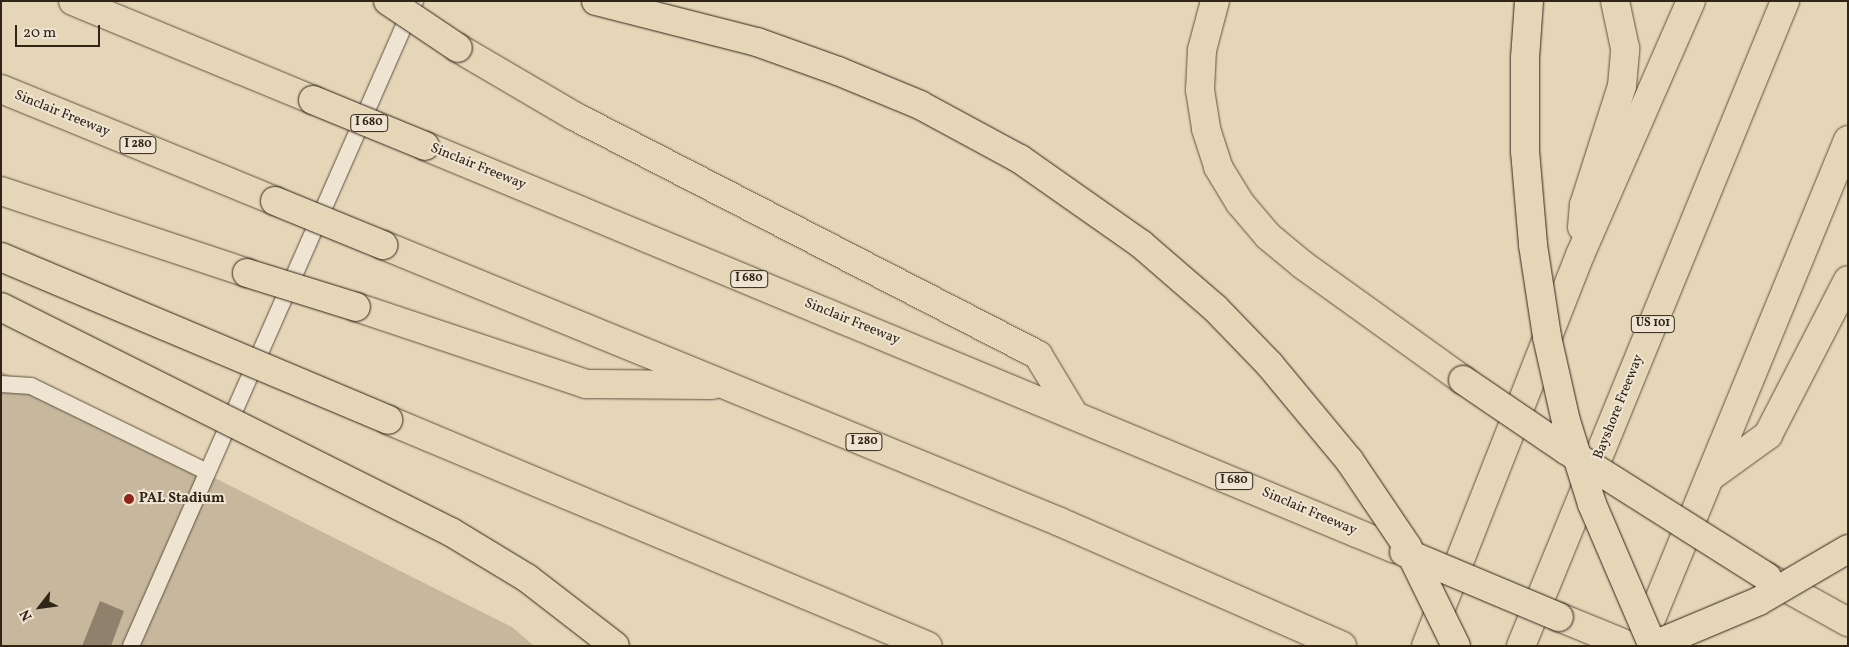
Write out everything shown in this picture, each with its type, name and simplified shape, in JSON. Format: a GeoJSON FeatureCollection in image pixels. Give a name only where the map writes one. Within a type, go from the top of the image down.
{"type":"FeatureCollection","features":[{"type":"Feature","properties":{"kind":"highway","name":"Sinclair Freeway"},"geometry":{"type":"LineString","coordinates":[[73,1],[1073,413],[1630,646]]}},
{"type":"Feature","properties":{"kind":"highway"},"geometry":{"type":"LineString","coordinates":[[388,1],[458,48],[574,116],[1038,355],[1073,413]]}},
{"type":"Feature","properties":{"kind":"highway"},"geometry":{"type":"LineString","coordinates":[[596,1],[757,42],[838,71],[920,105],[1020,159],[1141,244],[1215,308],[1270,365],[1349,460],[1406,546],[1456,646]]}},
{"type":"Feature","properties":{"kind":"highway"},"geometry":{"type":"LineString","coordinates":[[1215,1],[1202,50],[1200,90],[1206,129],[1218,168],[1240,203],[1268,236],[1303,265],[1463,380],[1574,456],[1767,577],[1848,622]]}},
{"type":"Feature","properties":{"kind":"highway"},"geometry":{"type":"LineString","coordinates":[[1530,1],[1525,58],[1525,152],[1533,245],[1547,337],[1566,421],[1592,504],[1653,646],[1759,601],[1848,549]]}},
{"type":"Feature","properties":{"kind":"highway"},"geometry":{"type":"LineString","coordinates":[[1580,255],[1584,205],[1622,86],[1624,48],[1616,1]]}},
{"type":"Feature","properties":{"kind":"highway"},"geometry":{"type":"LineString","coordinates":[[1426,646],[1580,255],[1691,1]]}},
{"type":"Feature","properties":{"kind":"highway","name":"Bayshore Freeway"},"geometry":{"type":"LineString","coordinates":[[1521,646],[1785,1]]}},
{"type":"Feature","properties":{"kind":"highway","name":"Sinclair Freeway"},"geometry":{"type":"LineString","coordinates":[[1,89],[1060,522],[1342,646]]}},
{"type":"Feature","properties":{"kind":"highway"},"geometry":{"type":"LineString","coordinates":[[1640,646],[1848,140]]}},
{"type":"Feature","properties":{"kind":"highway"},"geometry":{"type":"LineString","coordinates":[[1,191],[586,384],[727,386]]}},
{"type":"Feature","properties":{"kind":"highway"},"geometry":{"type":"LineString","coordinates":[[1,257],[928,646]]}},
{"type":"Feature","properties":{"kind":"highway"},"geometry":{"type":"LineString","coordinates":[[1710,477],[1768,435],[1848,280]]}},
{"type":"Feature","properties":{"kind":"highway"},"geometry":{"type":"LineString","coordinates":[[1,307],[451,532],[527,578],[615,646]]}},
{"type":"Feature","properties":{"kind":"lane"},"geometry":{"type":"LineString","coordinates":[[130,646],[415,1]]}},
{"type":"Feature","properties":{"kind":"lane"},"geometry":{"type":"LineString","coordinates":[[1,384],[31,386],[207,472]]}},
{"type":"Feature","properties":{"kind":"shaded area","name":"PAL Stadium"},"geometry":{"type":"Polygon","coordinates":[[[1,371],[512,627],[534,646],[1,646],[1,371]]]}},
{"type":"Feature","properties":{"kind":"building"},"geometry":{"type":"Polygon","coordinates":[[[100,601],[124,611],[111,646],[82,646],[100,601]]]}},
{"type":"Feature","properties":{"kind":"place","name":"PAL Stadium"},"geometry":{"type":"Point","coordinates":[129,499]}}]}
